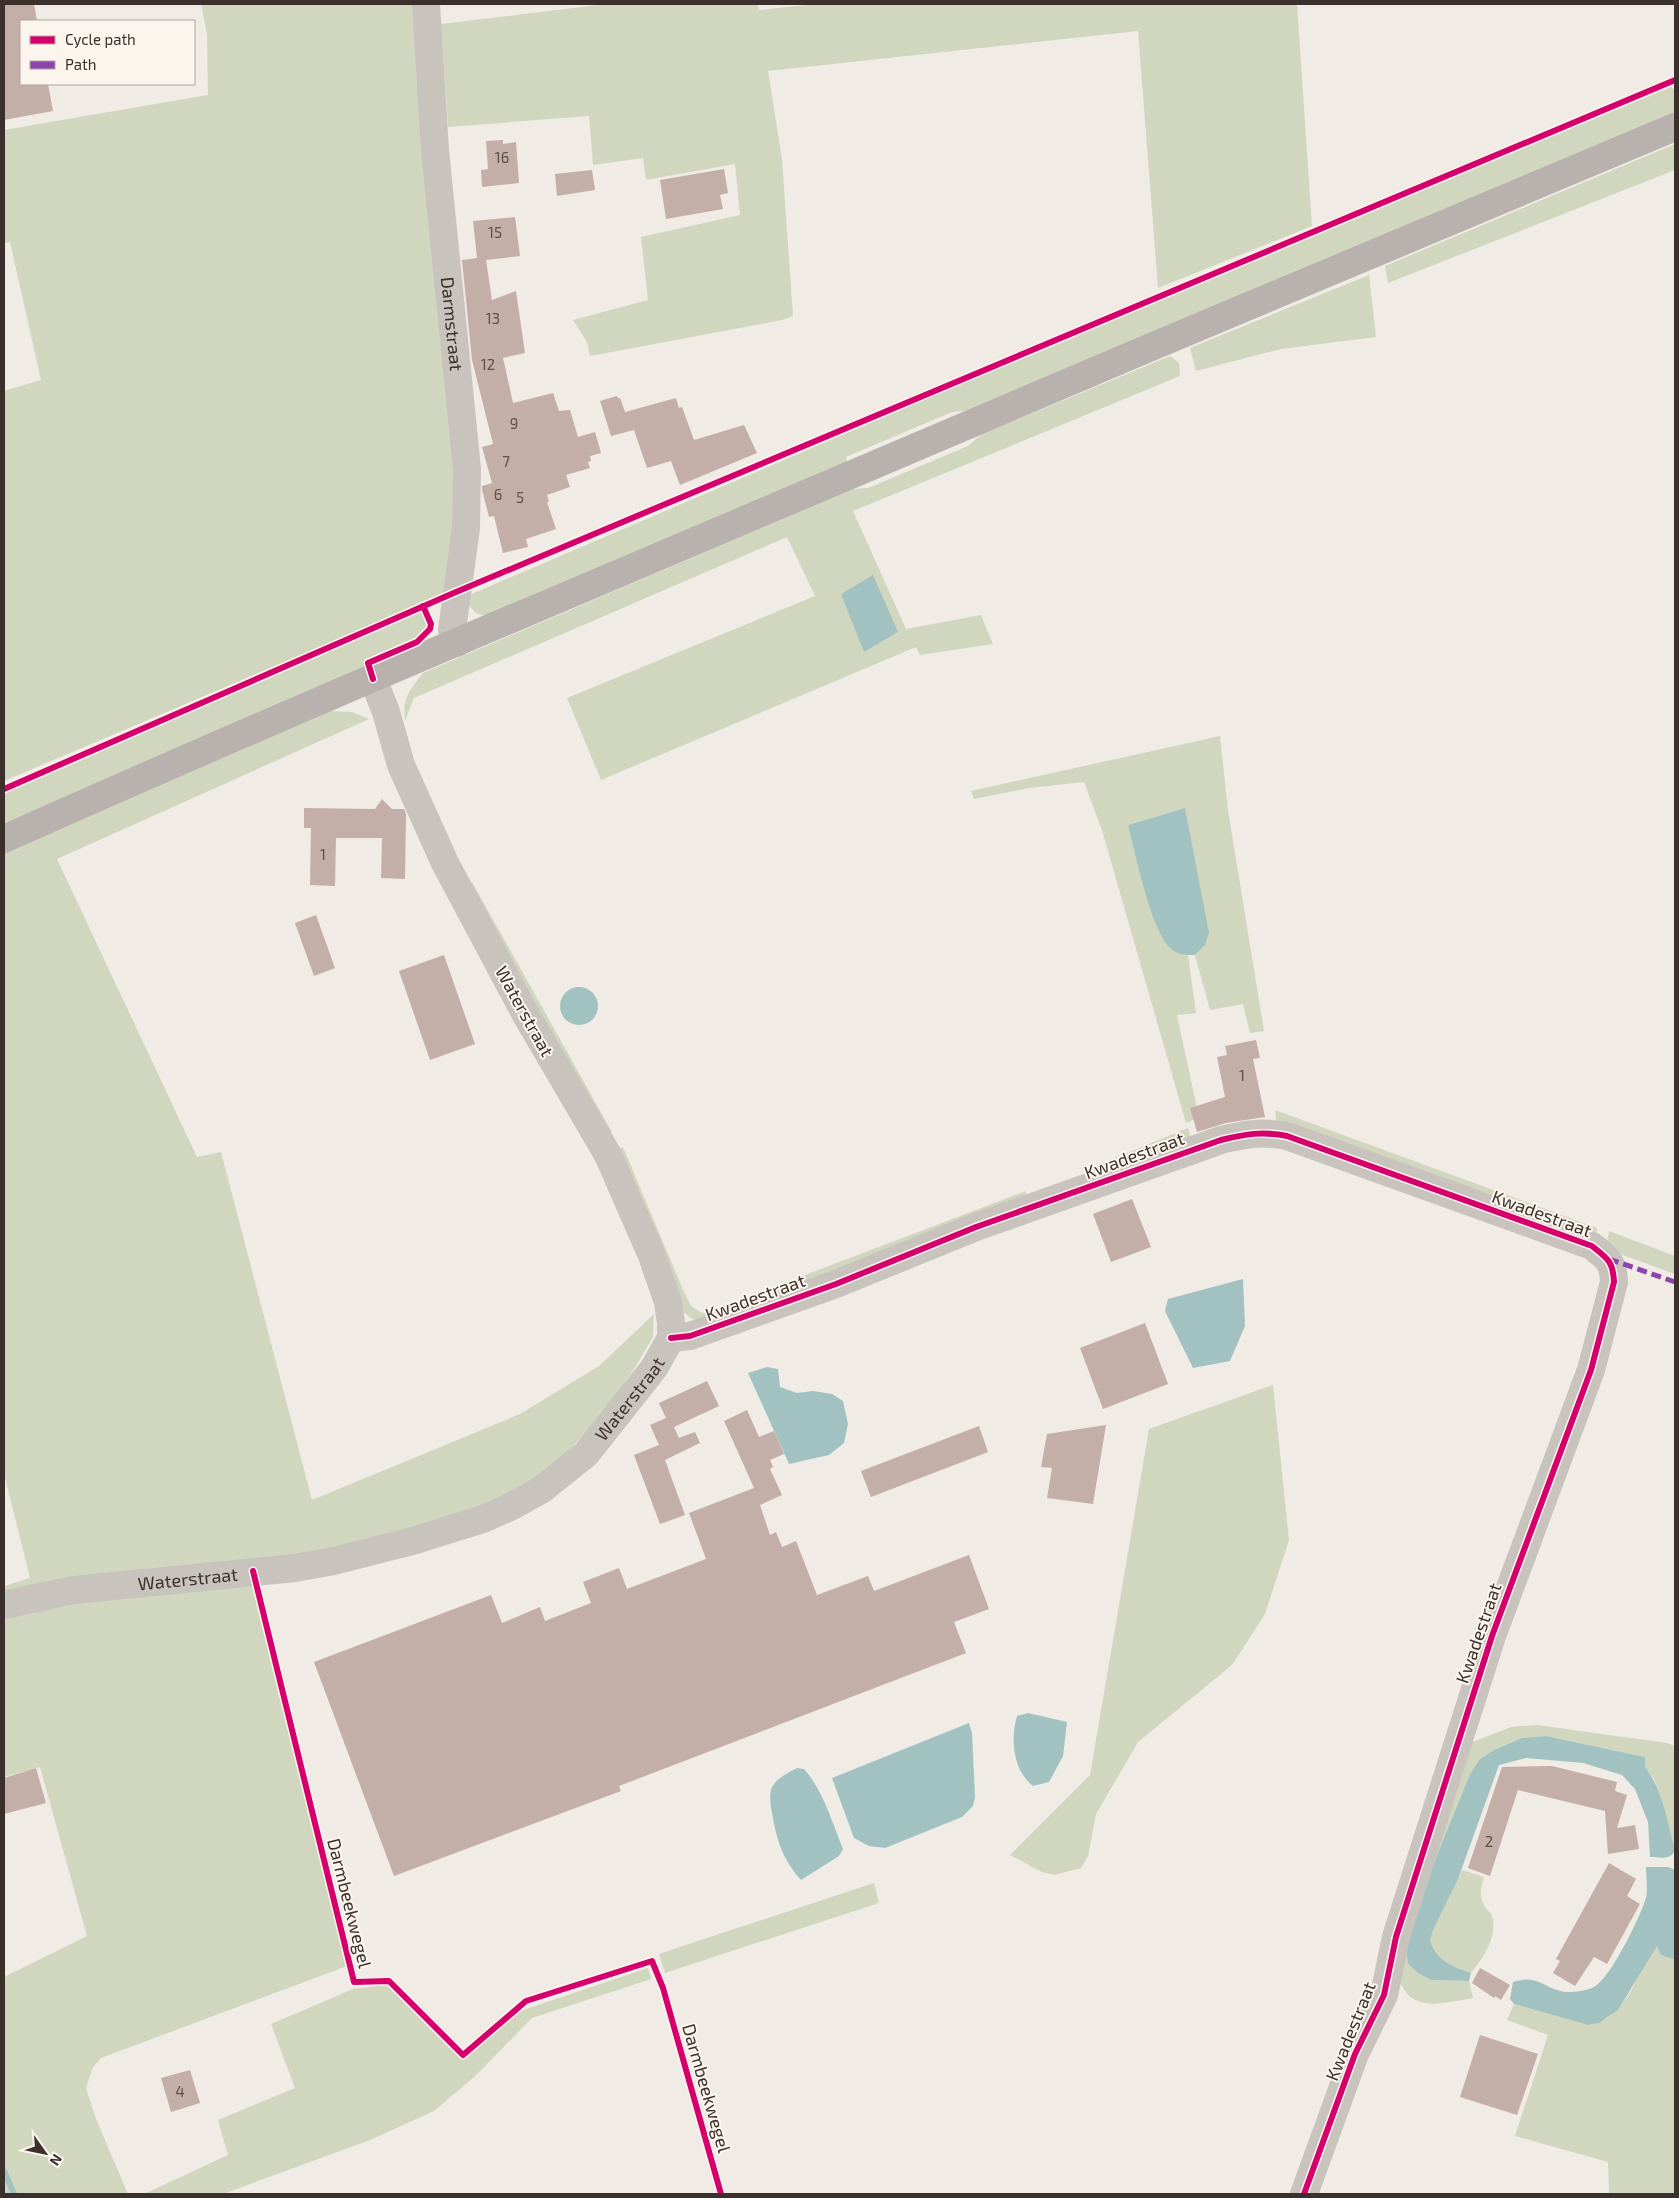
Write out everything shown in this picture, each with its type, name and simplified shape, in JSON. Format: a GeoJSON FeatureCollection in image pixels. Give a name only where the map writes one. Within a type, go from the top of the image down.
{"type":"FeatureCollection","features":[{"type":"Feature","properties":{"kind":"main road"},"geometry":{"type":"LineString","coordinates":[[4,839],[457,642],[1404,240],[1675,128]]}},
{"type":"Feature","properties":{"kind":"street","name":"Darmstraat"},"geometry":{"type":"LineString","coordinates":[[426,4],[435,150],[467,468],[466,528],[452,630],[457,642]]}},
{"type":"Feature","properties":{"kind":"street","name":"Waterstraat"},"geometry":{"type":"LineString","coordinates":[[4,1605],[73,1590],[295,1568],[334,1561],[416,1540],[483,1519],[541,1490],[586,1454],[654,1368],[670,1338],[672,1323],[668,1302],[652,1256],[608,1155],[526,1014],[445,862],[400,765],[386,712],[373,678]]}},
{"type":"Feature","properties":{"kind":"street","name":"Kwadestraat"},"geometry":{"type":"LineString","coordinates":[[670,1338],[690,1336],[836,1284],[976,1227],[1221,1140],[1267,1132],[1287,1136],[1592,1246],[1609,1259],[1614,1267],[1614,1282],[1591,1370],[1492,1636],[1396,1937],[1384,1995],[1355,2054],[1304,2194]]}},
{"type":"Feature","properties":{"kind":"green space"},"geometry":{"type":"Polygon","coordinates":[[[201,4],[420,4],[460,493],[450,587],[435,598],[4,781],[4,391],[41,380],[10,242],[4,243],[4,130],[208,95],[207,34],[201,4]]]}},
{"type":"Feature","properties":{"kind":"green space"},"geometry":{"type":"Polygon","coordinates":[[[606,4],[758,4],[759,10],[816,4],[1297,4],[1312,226],[1158,288],[1138,31],[768,71],[782,159],[793,316],[782,320],[590,356],[587,342],[573,320],[648,300],[641,237],[740,215],[735,164],[646,180],[643,158],[593,165],[589,116],[448,127],[441,24],[606,4]]]}},
{"type":"Feature","properties":{"kind":"green space"},"geometry":{"type":"Polygon","coordinates":[[[1671,87],[1675,90],[1675,111],[1672,117],[976,410],[952,412],[846,457],[848,465],[485,616],[476,613],[467,604],[467,596],[1106,322],[1671,87]]]}},
{"type":"Feature","properties":{"kind":"green space"},"geometry":{"type":"Polygon","coordinates":[[[1675,144],[1675,170],[1388,283],[1385,266],[1675,144]]]}},
{"type":"Feature","properties":{"kind":"green space"},"geometry":{"type":"Polygon","coordinates":[[[1369,275],[1376,337],[1281,349],[1196,371],[1190,348],[1369,275]]]}},
{"type":"Feature","properties":{"kind":"green space"},"geometry":{"type":"Polygon","coordinates":[[[1170,356],[1179,363],[1180,376],[853,511],[906,629],[981,615],[993,644],[920,655],[916,647],[601,780],[567,698],[815,596],[787,537],[414,698],[405,721],[406,700],[423,673],[853,489],[868,488],[968,446],[982,434],[1170,356]]]}},
{"type":"Feature","properties":{"kind":"green space"},"geometry":{"type":"Polygon","coordinates":[[[421,612],[428,628],[417,637],[365,660],[365,670],[4,827],[4,794],[421,612]]]}},
{"type":"Feature","properties":{"kind":"green space"},"geometry":{"type":"Polygon","coordinates":[[[330,711],[352,712],[369,719],[57,859],[197,1157],[221,1152],[312,1500],[520,1414],[599,1366],[654,1314],[653,1337],[634,1369],[597,1421],[551,1469],[506,1498],[325,1557],[4,1599],[4,1586],[30,1578],[4,1474],[4,851],[330,711]]]}},
{"type":"Feature","properties":{"kind":"green space"},"geometry":{"type":"Polygon","coordinates":[[[1220,736],[1228,810],[1264,1031],[1250,1033],[1243,1004],[1210,1010],[1195,955],[1205,945],[1185,808],[1128,825],[1183,955],[1188,955],[1196,1013],[1177,1015],[1199,1117],[1186,1123],[1102,830],[1084,782],[1030,788],[974,799],[971,791],[1220,736]]]}},
{"type":"Feature","properties":{"kind":"green space"},"geometry":{"type":"Polygon","coordinates":[[[472,882],[612,1132],[606,1135],[463,885],[472,882]]]}},
{"type":"Feature","properties":{"kind":"green space"},"geometry":{"type":"Polygon","coordinates":[[[1275,1110],[1597,1228],[1595,1244],[1277,1127],[1275,1110]]]}},
{"type":"Feature","properties":{"kind":"green space"},"geometry":{"type":"Polygon","coordinates":[[[1188,1128],[1193,1143],[1102,1172],[1095,1166],[1188,1128]]]}},
{"type":"Feature","properties":{"kind":"green space"},"geometry":{"type":"Polygon","coordinates":[[[623,1147],[684,1292],[691,1306],[702,1313],[1026,1191],[1025,1203],[703,1320],[692,1319],[681,1310],[617,1149],[623,1147]]]}},
{"type":"Feature","properties":{"kind":"green space"},"geometry":{"type":"Polygon","coordinates":[[[1609,1231],[1675,1256],[1675,1274],[1606,1249],[1609,1231]]]}},
{"type":"Feature","properties":{"kind":"green space"},"geometry":{"type":"Polygon","coordinates":[[[1273,1385],[1289,1540],[1265,1614],[1232,1665],[1138,1742],[1096,1814],[1088,1856],[1081,1868],[1054,1875],[1042,1872],[1010,1855],[1090,1775],[1149,1429],[1273,1385]]]}},
{"type":"Feature","properties":{"kind":"green space"},"geometry":{"type":"Polygon","coordinates":[[[250,1578],[347,1966],[101,2058],[93,2067],[86,2088],[96,2119],[128,2194],[4,2194],[4,1977],[87,1936],[40,1767],[4,1777],[4,1610],[250,1578]]]}},
{"type":"Feature","properties":{"kind":"green space"},"geometry":{"type":"Polygon","coordinates":[[[1537,1725],[1667,1743],[1675,1746],[1675,1849],[1654,1779],[1645,1767],[1645,1757],[1546,1736],[1522,1738],[1494,1750],[1480,1759],[1470,1774],[1437,1855],[1414,1919],[1406,1948],[1408,1964],[1418,1973],[1431,1980],[1469,1981],[1473,1998],[1434,2004],[1414,1999],[1406,1993],[1395,1967],[1465,1745],[1511,1727],[1537,1725]]]}},
{"type":"Feature","properties":{"kind":"green space"},"geometry":{"type":"Polygon","coordinates":[[[1462,1870],[1484,1877],[1481,1895],[1485,1907],[1492,1916],[1493,1924],[1493,1932],[1488,1947],[1471,1973],[1441,1959],[1430,1941],[1433,1930],[1462,1870]]]}},
{"type":"Feature","properties":{"kind":"green space"},"geometry":{"type":"Polygon","coordinates":[[[874,1883],[879,1903],[665,1973],[659,1954],[874,1883]]]}},
{"type":"Feature","properties":{"kind":"green space"},"geometry":{"type":"Polygon","coordinates":[[[1658,1945],[1661,1955],[1675,1960],[1675,2194],[1609,2194],[1608,2162],[1515,2136],[1548,2035],[1507,2020],[1514,2004],[1588,2025],[1600,2021],[1620,2007],[1652,1951],[1658,1945]]]}},
{"type":"Feature","properties":{"kind":"green space"},"geometry":{"type":"Polygon","coordinates":[[[648,1968],[651,1979],[532,2018],[474,2077],[434,2111],[370,2140],[223,2194],[144,2194],[228,2155],[218,2120],[295,2088],[271,2024],[353,1989],[387,1985],[462,2059],[523,2010],[648,1968]]]}},
{"type":"Feature","properties":{"kind":"water"},"geometry":{"type":"Polygon","coordinates":[[[873,575],[898,632],[864,652],[841,594],[873,575]]]}},
{"type":"Feature","properties":{"kind":"water"},"geometry":{"type":"Polygon","coordinates":[[[1185,808],[1209,933],[1205,945],[1195,955],[1185,955],[1170,948],[1156,925],[1144,890],[1128,825],[1185,808]]]}},
{"type":"Feature","properties":{"kind":"water"},"geometry":{"type":"Polygon","coordinates":[[[579,987],[592,993],[598,1006],[592,1019],[579,1025],[566,1019],[560,1006],[566,993],[579,987]]]}},
{"type":"Feature","properties":{"kind":"water"},"geometry":{"type":"Polygon","coordinates":[[[1243,1279],[1245,1326],[1230,1361],[1193,1368],[1165,1311],[1168,1299],[1243,1279]]]}},
{"type":"Feature","properties":{"kind":"water"},"geometry":{"type":"Polygon","coordinates":[[[767,1367],[778,1369],[780,1387],[797,1393],[813,1391],[832,1394],[843,1401],[848,1424],[844,1443],[829,1455],[789,1464],[748,1373],[767,1367]]]}},
{"type":"Feature","properties":{"kind":"water"},"geometry":{"type":"Polygon","coordinates":[[[1028,1713],[1067,1722],[1063,1756],[1049,1782],[1033,1786],[1021,1772],[1017,1763],[1014,1744],[1017,1716],[1028,1713]]]}},
{"type":"Feature","properties":{"kind":"water"},"geometry":{"type":"Polygon","coordinates":[[[969,1723],[972,1733],[975,1797],[973,1806],[962,1817],[885,1848],[869,1846],[854,1838],[832,1778],[969,1723]]]}},
{"type":"Feature","properties":{"kind":"water"},"geometry":{"type":"Polygon","coordinates":[[[1546,1736],[1645,1757],[1645,1767],[1656,1786],[1664,1806],[1675,1849],[1668,1857],[1650,1857],[1648,1822],[1635,1789],[1622,1775],[1583,1763],[1526,1758],[1499,1765],[1458,1879],[1433,1930],[1430,1941],[1441,1959],[1471,1973],[1469,1981],[1431,1980],[1418,1973],[1408,1964],[1406,1948],[1414,1919],[1437,1855],[1470,1774],[1480,1759],[1494,1750],[1522,1738],[1546,1736]]]}},
{"type":"Feature","properties":{"kind":"water"},"geometry":{"type":"Polygon","coordinates":[[[797,1768],[804,1769],[817,1787],[843,1849],[839,1856],[801,1880],[781,1849],[770,1799],[771,1790],[775,1783],[797,1768]]]}},
{"type":"Feature","properties":{"kind":"water"},"geometry":{"type":"Polygon","coordinates":[[[1646,1867],[1668,1867],[1675,1870],[1675,1960],[1661,1955],[1657,1946],[1618,2010],[1599,2023],[1588,2025],[1514,2004],[1510,1999],[1513,1982],[1529,1979],[1559,1991],[1567,1992],[1588,1989],[1601,1981],[1624,1946],[1643,1907],[1647,1894],[1646,1867]]]}},
{"type":"Feature","properties":{"kind":"building"},"geometry":{"type":"Polygon","coordinates":[[[4,4],[34,4],[37,20],[20,20],[20,85],[48,85],[53,111],[4,120],[4,4]]]}},
{"type":"Feature","properties":{"kind":"building"},"geometry":{"type":"Polygon","coordinates":[[[503,140],[503,144],[516,142],[519,183],[482,187],[481,170],[488,169],[486,141],[503,140]]]}},
{"type":"Feature","properties":{"kind":"building"},"geometry":{"type":"Polygon","coordinates":[[[724,169],[728,193],[720,195],[723,209],[666,219],[660,180],[724,169]]]}},
{"type":"Feature","properties":{"kind":"building"},"geometry":{"type":"Polygon","coordinates":[[[592,170],[595,190],[557,196],[555,174],[592,170]]]}},
{"type":"Feature","properties":{"kind":"building"},"geometry":{"type":"Polygon","coordinates":[[[515,217],[520,256],[486,260],[492,300],[516,291],[525,353],[503,358],[513,403],[553,393],[559,411],[570,410],[578,437],[595,432],[601,453],[590,456],[591,461],[588,462],[590,468],[566,475],[570,487],[547,495],[549,502],[547,502],[556,529],[526,539],[528,547],[503,553],[494,516],[489,517],[482,490],[482,486],[492,483],[482,447],[493,444],[472,360],[462,260],[477,258],[473,221],[515,217]]]}},
{"type":"Feature","properties":{"kind":"building"},"geometry":{"type":"Polygon","coordinates":[[[617,396],[620,398],[625,412],[676,398],[679,408],[682,407],[694,440],[744,425],[757,453],[680,485],[671,461],[647,468],[634,430],[611,436],[600,401],[617,396]]]}},
{"type":"Feature","properties":{"kind":"building"},"geometry":{"type":"Polygon","coordinates":[[[382,799],[392,809],[404,809],[406,814],[405,879],[381,878],[382,838],[336,838],[335,886],[310,885],[311,828],[304,828],[304,808],[375,809],[382,799]]]}},
{"type":"Feature","properties":{"kind":"building"},"geometry":{"type":"Polygon","coordinates":[[[316,915],[335,968],[314,976],[295,923],[316,915]]]}},
{"type":"Feature","properties":{"kind":"building"},"geometry":{"type":"Polygon","coordinates":[[[444,955],[475,1044],[430,1060],[399,971],[444,955]]]}},
{"type":"Feature","properties":{"kind":"building"},"geometry":{"type":"Polygon","coordinates":[[[1256,1040],[1260,1058],[1253,1059],[1265,1117],[1226,1123],[1197,1132],[1190,1108],[1225,1097],[1217,1057],[1227,1055],[1225,1046],[1256,1040]]]}},
{"type":"Feature","properties":{"kind":"building"},"geometry":{"type":"Polygon","coordinates":[[[1132,1199],[1151,1247],[1111,1262],[1093,1214],[1132,1199]]]}},
{"type":"Feature","properties":{"kind":"building"},"geometry":{"type":"Polygon","coordinates":[[[1145,1323],[1168,1384],[1103,1409],[1080,1348],[1145,1323]]]}},
{"type":"Feature","properties":{"kind":"building"},"geometry":{"type":"Polygon","coordinates":[[[707,1381],[719,1406],[674,1427],[679,1438],[695,1432],[700,1443],[665,1460],[685,1515],[660,1524],[634,1455],[659,1445],[650,1425],[666,1418],[659,1403],[707,1381]]]}},
{"type":"Feature","properties":{"kind":"building"},"geometry":{"type":"Polygon","coordinates":[[[747,1410],[759,1437],[774,1431],[784,1454],[770,1460],[773,1467],[770,1469],[782,1495],[760,1505],[770,1535],[776,1532],[782,1547],[796,1541],[817,1595],[868,1576],[874,1591],[969,1555],[989,1609],[954,1622],[966,1653],[619,1786],[621,1791],[394,1876],[314,1662],[491,1595],[502,1623],[540,1607],[545,1621],[591,1603],[583,1582],[619,1568],[627,1589],[706,1559],[689,1513],[754,1488],[724,1421],[747,1410]]]}},
{"type":"Feature","properties":{"kind":"building"},"geometry":{"type":"Polygon","coordinates":[[[1106,1425],[1093,1504],[1047,1498],[1052,1468],[1041,1467],[1047,1434],[1106,1425]]]}},
{"type":"Feature","properties":{"kind":"building"},"geometry":{"type":"Polygon","coordinates":[[[979,1426],[988,1452],[871,1497],[861,1471],[979,1426]]]}},
{"type":"Feature","properties":{"kind":"building"},"geometry":{"type":"Polygon","coordinates":[[[1552,1766],[1617,1782],[1615,1791],[1627,1795],[1617,1828],[1635,1825],[1639,1849],[1608,1854],[1605,1811],[1518,1790],[1490,1876],[1468,1868],[1502,1767],[1552,1766]]]}},
{"type":"Feature","properties":{"kind":"building"},"geometry":{"type":"Polygon","coordinates":[[[36,1768],[46,1803],[4,1814],[4,1778],[36,1768]]]}},
{"type":"Feature","properties":{"kind":"building"},"geometry":{"type":"Polygon","coordinates":[[[1609,1863],[1636,1879],[1627,1896],[1640,1904],[1607,1964],[1594,1957],[1575,1986],[1553,1973],[1560,1961],[1556,1959],[1609,1863]]]}},
{"type":"Feature","properties":{"kind":"building"},"geometry":{"type":"Polygon","coordinates":[[[1480,1968],[1510,1985],[1501,2000],[1495,1996],[1494,1998],[1472,1983],[1480,1968]]]}},
{"type":"Feature","properties":{"kind":"building"},"geometry":{"type":"Polygon","coordinates":[[[1480,2035],[1538,2054],[1517,2115],[1460,2097],[1480,2035]]]}},
{"type":"Feature","properties":{"kind":"building"},"geometry":{"type":"Polygon","coordinates":[[[190,2070],[200,2103],[171,2112],[161,2078],[190,2070]]]}},
{"type":"Feature","properties":{"kind":"waterway"},"geometry":{"type":"LineString","coordinates":[[4,2171],[14,2194]]}},
{"type":"Feature","properties":{"kind":"marked path"},"geometry":{"type":"LineString","coordinates":[[1609,1259],[1675,1282]]}},
{"type":"Feature","properties":{"kind":"cycle path"},"geometry":{"type":"LineString","coordinates":[[4,789],[456,592],[1675,80]]}},
{"type":"Feature","properties":{"kind":"cycle path"},"geometry":{"type":"LineString","coordinates":[[373,679],[368,663],[417,642],[430,629],[431,624],[423,606]]}},
{"type":"Feature","properties":{"kind":"cycle path"},"geometry":{"type":"LineString","coordinates":[[671,1338],[690,1336],[836,1284],[976,1227],[1221,1140],[1254,1134],[1287,1136],[1592,1246],[1609,1261],[1614,1282],[1591,1370],[1492,1636],[1396,1937],[1384,1995],[1355,2054],[1304,2194]]}},
{"type":"Feature","properties":{"kind":"cycle path","name":"Darmbeekwegel"},"geometry":{"type":"LineString","coordinates":[[253,1571],[354,1982],[389,1981],[463,2055],[526,2001],[652,1961],[663,1988],[721,2194]]}}]}
